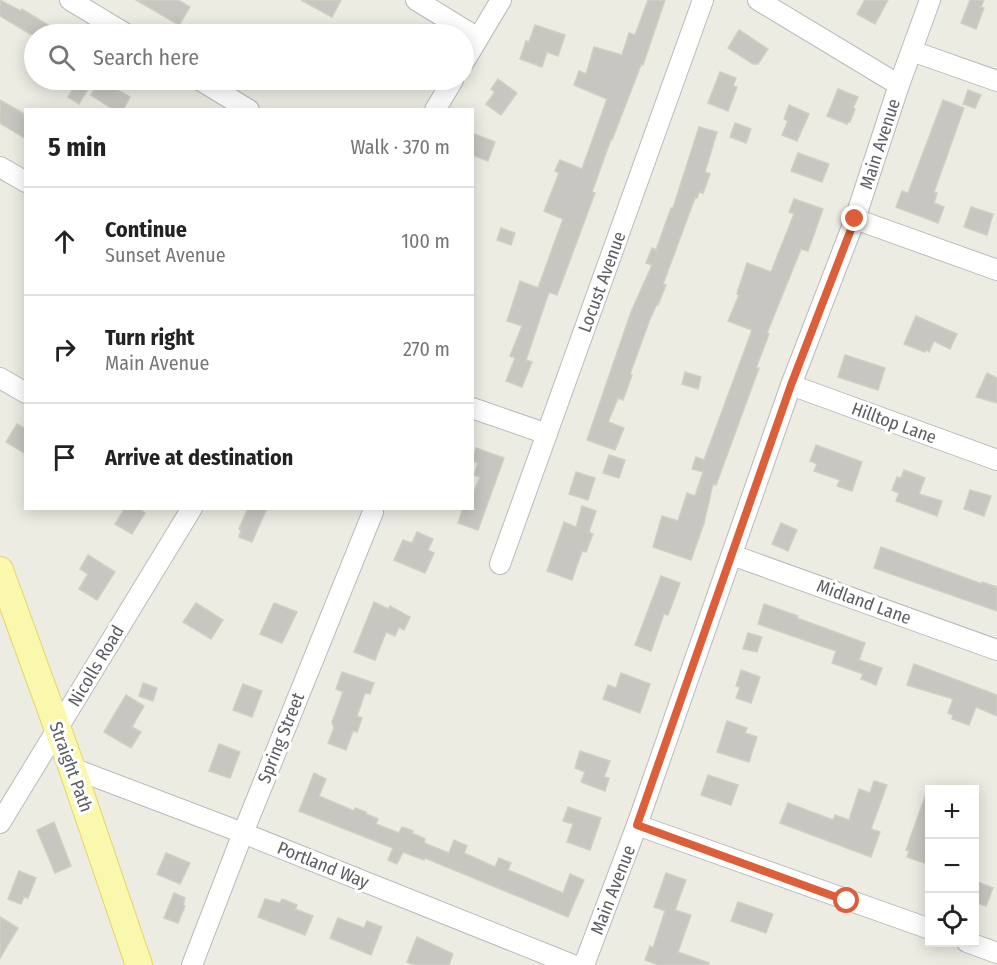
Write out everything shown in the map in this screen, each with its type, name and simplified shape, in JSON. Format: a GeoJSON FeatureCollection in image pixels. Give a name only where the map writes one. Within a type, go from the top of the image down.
{"type":"FeatureCollection","features":[{"type":"Feature","properties":{"kind":"main road","name":"Straight Path"},"geometry":{"type":"LineString","coordinates":[[2,580],[72,768],[139,965]]}},
{"type":"Feature","properties":{"kind":"street"},"geometry":{"type":"LineString","coordinates":[[70,0],[110,24]]}},
{"type":"Feature","properties":{"kind":"street"},"geometry":{"type":"LineString","coordinates":[[416,0],[455,24]]}},
{"type":"Feature","properties":{"kind":"street"},"geometry":{"type":"LineString","coordinates":[[474,45],[501,0]]}},
{"type":"Feature","properties":{"kind":"street","name":"Locust Avenue"},"geometry":{"type":"LineString","coordinates":[[500,564],[703,0]]}},
{"type":"Feature","properties":{"kind":"street"},"geometry":{"type":"LineString","coordinates":[[758,0],[899,86]]}},
{"type":"Feature","properties":{"kind":"street","name":"Main Avenue"},"geometry":{"type":"LineString","coordinates":[[584,965],[637,825],[791,385],[855,219],[930,0]]}},
{"type":"Feature","properties":{"kind":"street"},"geometry":{"type":"LineString","coordinates":[[474,36],[478,38]]}},
{"type":"Feature","properties":{"kind":"street"},"geometry":{"type":"LineString","coordinates":[[912,51],[997,81]]}},
{"type":"Feature","properties":{"kind":"street"},"geometry":{"type":"LineString","coordinates":[[216,90],[246,108]]}},
{"type":"Feature","properties":{"kind":"street"},"geometry":{"type":"LineString","coordinates":[[436,108],[447,90]]}},
{"type":"Feature","properties":{"kind":"street"},"geometry":{"type":"LineString","coordinates":[[0,167],[24,181]]}},
{"type":"Feature","properties":{"kind":"street"},"geometry":{"type":"LineString","coordinates":[[855,219],[997,270]]}},
{"type":"Feature","properties":{"kind":"street"},"geometry":{"type":"LineString","coordinates":[[0,378],[24,392]]}},
{"type":"Feature","properties":{"kind":"street","name":"Hilltop Lane"},"geometry":{"type":"LineString","coordinates":[[791,385],[997,460]]}},
{"type":"Feature","properties":{"kind":"street"},"geometry":{"type":"LineString","coordinates":[[474,409],[547,434]]}},
{"type":"Feature","properties":{"kind":"street","name":"Nicolls Road"},"geometry":{"type":"LineString","coordinates":[[0,823],[6,797],[57,730],[191,510]]}},
{"type":"Feature","properties":{"kind":"street","name":"Spring Street"},"geometry":{"type":"LineString","coordinates":[[192,965],[373,512]]}},
{"type":"Feature","properties":{"kind":"street","name":"Midland Lane"},"geometry":{"type":"LineString","coordinates":[[732,555],[997,650]]}},
{"type":"Feature","properties":{"kind":"street","name":"Portland Way"},"geometry":{"type":"LineString","coordinates":[[72,768],[243,833],[573,965]]}},
{"type":"Feature","properties":{"kind":"street"},"geometry":{"type":"LineString","coordinates":[[637,825],[925,928]]}},
{"type":"Feature","properties":{"kind":"street"},"geometry":{"type":"LineString","coordinates":[[979,946],[997,953]]}},
{"type":"Feature","properties":{"kind":"building"},"geometry":{"type":"Polygon","coordinates":[[[0,0],[21,11],[22,9],[47,24],[24,24],[24,30],[0,16],[0,0]]]}},
{"type":"Feature","properties":{"kind":"building"},"geometry":{"type":"Polygon","coordinates":[[[136,0],[178,0],[190,7],[180,24],[136,0]]]}},
{"type":"Feature","properties":{"kind":"building"},"geometry":{"type":"Polygon","coordinates":[[[301,0],[341,0],[332,17],[301,0]]]}},
{"type":"Feature","properties":{"kind":"building"},"geometry":{"type":"Polygon","coordinates":[[[648,0],[665,0],[643,65],[641,65],[611,139],[592,192],[595,193],[557,295],[549,292],[526,360],[532,362],[522,387],[506,381],[515,358],[510,356],[522,326],[507,321],[520,281],[538,288],[563,219],[544,211],[559,173],[555,171],[560,160],[582,169],[607,99],[574,85],[579,71],[586,74],[594,47],[622,55],[629,33],[635,35],[648,0]]]}},
{"type":"Feature","properties":{"kind":"building"},"geometry":{"type":"Polygon","coordinates":[[[865,0],[888,0],[875,24],[857,14],[865,0]]]}},
{"type":"Feature","properties":{"kind":"building"},"geometry":{"type":"Polygon","coordinates":[[[970,0],[984,0],[981,7],[984,8],[976,29],[961,23],[970,0]]]}},
{"type":"Feature","properties":{"kind":"building"},"geometry":{"type":"Polygon","coordinates":[[[535,25],[565,35],[558,56],[547,52],[542,67],[520,59],[535,25]]]}},
{"type":"Feature","properties":{"kind":"building"},"geometry":{"type":"Polygon","coordinates":[[[739,30],[768,49],[758,64],[753,64],[728,48],[739,30]]]}},
{"type":"Feature","properties":{"kind":"building"},"geometry":{"type":"Polygon","coordinates":[[[720,72],[736,78],[733,86],[737,87],[728,111],[708,103],[720,72]]]}},
{"type":"Feature","properties":{"kind":"building"},"geometry":{"type":"Polygon","coordinates":[[[498,79],[517,93],[501,115],[486,104],[495,92],[491,89],[498,79]]]}},
{"type":"Feature","properties":{"kind":"building"},"geometry":{"type":"Polygon","coordinates":[[[838,89],[858,97],[850,122],[847,124],[827,116],[838,89]]]}},
{"type":"Feature","properties":{"kind":"building"},"geometry":{"type":"Polygon","coordinates":[[[72,90],[87,90],[79,104],[68,97],[72,90]]]}},
{"type":"Feature","properties":{"kind":"building"},"geometry":{"type":"Polygon","coordinates":[[[94,90],[118,90],[130,97],[124,108],[111,108],[91,95],[94,90]]]}},
{"type":"Feature","properties":{"kind":"building"},"geometry":{"type":"Polygon","coordinates":[[[968,90],[981,95],[975,108],[963,104],[968,90]]]}},
{"type":"Feature","properties":{"kind":"building"},"geometry":{"type":"Polygon","coordinates":[[[0,100],[24,114],[24,138],[0,123],[0,100]]]}},
{"type":"Feature","properties":{"kind":"building"},"geometry":{"type":"Polygon","coordinates":[[[943,100],[964,108],[934,192],[937,193],[934,203],[944,207],[938,223],[896,207],[902,191],[908,193],[943,100]]]}},
{"type":"Feature","properties":{"kind":"building"},"geometry":{"type":"Polygon","coordinates":[[[789,105],[809,114],[797,141],[782,135],[788,121],[784,119],[789,105]]]}},
{"type":"Feature","properties":{"kind":"building"},"geometry":{"type":"Polygon","coordinates":[[[735,123],[751,129],[746,143],[730,137],[735,123]]]}},
{"type":"Feature","properties":{"kind":"building"},"geometry":{"type":"Polygon","coordinates":[[[699,127],[717,132],[705,172],[710,174],[703,193],[699,192],[695,198],[663,284],[666,285],[650,319],[630,374],[632,375],[623,400],[618,398],[608,422],[624,428],[615,450],[587,440],[631,312],[652,265],[646,263],[652,248],[656,250],[671,208],[673,208],[699,127]]]}},
{"type":"Feature","properties":{"kind":"building"},"geometry":{"type":"Polygon","coordinates":[[[474,134],[495,142],[488,161],[474,156],[474,134]]]}},
{"type":"Feature","properties":{"kind":"building"},"geometry":{"type":"Polygon","coordinates":[[[798,153],[829,164],[822,182],[791,171],[798,153]]]}},
{"type":"Feature","properties":{"kind":"building"},"geometry":{"type":"Polygon","coordinates":[[[794,199],[823,209],[808,251],[801,249],[767,333],[769,334],[756,368],[759,368],[716,485],[713,484],[704,523],[691,560],[653,547],[662,516],[678,521],[687,493],[695,496],[703,472],[692,469],[696,457],[704,460],[752,330],[728,321],[739,295],[737,294],[747,263],[771,272],[794,214],[789,212],[794,199]]]}},
{"type":"Feature","properties":{"kind":"building"},"geometry":{"type":"Polygon","coordinates":[[[971,207],[993,214],[987,235],[964,227],[971,207]]]}},
{"type":"Feature","properties":{"kind":"building"},"geometry":{"type":"Polygon","coordinates":[[[501,228],[515,233],[511,245],[497,240],[501,228]]]}},
{"type":"Feature","properties":{"kind":"building"},"geometry":{"type":"Polygon","coordinates":[[[916,316],[957,334],[950,349],[934,341],[929,352],[904,344],[916,316]]]}},
{"type":"Feature","properties":{"kind":"building"},"geometry":{"type":"Polygon","coordinates":[[[845,355],[885,368],[878,390],[838,377],[845,355]]]}},
{"type":"Feature","properties":{"kind":"building"},"geometry":{"type":"Polygon","coordinates":[[[685,372],[701,377],[698,389],[682,384],[685,372]]]}},
{"type":"Feature","properties":{"kind":"building"},"geometry":{"type":"Polygon","coordinates":[[[987,373],[997,378],[997,403],[976,397],[987,373]]]}},
{"type":"Feature","properties":{"kind":"building"},"geometry":{"type":"Polygon","coordinates":[[[17,424],[24,428],[24,453],[6,442],[17,424]]]}},
{"type":"Feature","properties":{"kind":"building"},"geometry":{"type":"Polygon","coordinates":[[[816,445],[862,462],[852,491],[837,486],[840,480],[814,471],[817,464],[810,461],[816,445]]]}},
{"type":"Feature","properties":{"kind":"building"},"geometry":{"type":"Polygon","coordinates":[[[476,448],[504,458],[478,530],[458,523],[462,510],[474,510],[474,492],[480,477],[474,475],[478,463],[474,462],[476,448]]]}},
{"type":"Feature","properties":{"kind":"building"},"geometry":{"type":"Polygon","coordinates":[[[609,455],[625,460],[619,478],[603,473],[609,455]]]}},
{"type":"Feature","properties":{"kind":"building"},"geometry":{"type":"Polygon","coordinates":[[[904,470],[925,478],[919,494],[942,501],[937,516],[896,501],[899,493],[892,490],[897,477],[901,478],[904,470]]]}},
{"type":"Feature","properties":{"kind":"building"},"geometry":{"type":"Polygon","coordinates":[[[576,472],[595,478],[588,500],[569,494],[576,472]]]}},
{"type":"Feature","properties":{"kind":"building"},"geometry":{"type":"Polygon","coordinates":[[[970,490],[991,496],[984,516],[964,509],[970,490]]]}},
{"type":"Feature","properties":{"kind":"building"},"geometry":{"type":"Polygon","coordinates":[[[582,506],[596,511],[589,532],[593,534],[586,552],[582,551],[572,580],[547,571],[564,522],[576,527],[582,506]]]}},
{"type":"Feature","properties":{"kind":"building"},"geometry":{"type":"Polygon","coordinates":[[[124,510],[141,510],[145,513],[132,534],[115,524],[124,510]]]}},
{"type":"Feature","properties":{"kind":"building"},"geometry":{"type":"Polygon","coordinates":[[[247,510],[266,510],[252,542],[239,537],[241,530],[239,529],[247,510]]]}},
{"type":"Feature","properties":{"kind":"building"},"geometry":{"type":"Polygon","coordinates":[[[781,523],[797,530],[788,551],[772,544],[781,523]]]}},
{"type":"Feature","properties":{"kind":"building"},"geometry":{"type":"Polygon","coordinates":[[[417,532],[433,539],[428,550],[434,553],[425,573],[394,560],[403,540],[412,543],[417,532]]]}},
{"type":"Feature","properties":{"kind":"building"},"geometry":{"type":"Polygon","coordinates":[[[881,547],[982,584],[982,582],[997,587],[997,611],[874,568],[881,547]]]}},
{"type":"Feature","properties":{"kind":"building"},"geometry":{"type":"Polygon","coordinates":[[[88,555],[115,572],[97,600],[79,589],[88,574],[80,569],[88,555]]]}},
{"type":"Feature","properties":{"kind":"building"},"geometry":{"type":"Polygon","coordinates":[[[661,576],[680,583],[668,615],[664,614],[651,651],[635,645],[661,576]]]}},
{"type":"Feature","properties":{"kind":"building"},"geometry":{"type":"Polygon","coordinates":[[[374,602],[388,609],[390,606],[410,617],[404,630],[399,627],[395,636],[386,632],[375,660],[354,652],[374,602]]]}},
{"type":"Feature","properties":{"kind":"building"},"geometry":{"type":"Polygon","coordinates":[[[196,603],[223,620],[211,639],[183,622],[196,603]]]}},
{"type":"Feature","properties":{"kind":"building"},"geometry":{"type":"Polygon","coordinates":[[[274,603],[297,612],[282,643],[260,634],[274,603]]]}},
{"type":"Feature","properties":{"kind":"building"},"geometry":{"type":"Polygon","coordinates":[[[764,604],[865,643],[859,660],[882,668],[876,685],[861,679],[863,674],[832,663],[836,651],[758,624],[764,604]]]}},
{"type":"Feature","properties":{"kind":"building"},"geometry":{"type":"Polygon","coordinates":[[[748,633],[762,637],[757,652],[743,649],[748,633]]]}},
{"type":"Feature","properties":{"kind":"building"},"geometry":{"type":"Polygon","coordinates":[[[914,664],[997,695],[997,716],[976,707],[969,725],[952,719],[953,715],[948,713],[953,699],[907,685],[914,664]]]}},
{"type":"Feature","properties":{"kind":"building"},"geometry":{"type":"Polygon","coordinates":[[[741,670],[760,677],[751,703],[736,698],[740,687],[736,686],[741,670]]]}},
{"type":"Feature","properties":{"kind":"building"},"geometry":{"type":"Polygon","coordinates":[[[342,672],[374,683],[370,694],[365,693],[357,716],[362,718],[357,732],[353,731],[346,750],[328,743],[334,728],[332,722],[343,692],[336,689],[342,672]]]}},
{"type":"Feature","properties":{"kind":"building"},"geometry":{"type":"Polygon","coordinates":[[[621,673],[650,684],[640,713],[603,699],[608,685],[616,688],[621,673]]]}},
{"type":"Feature","properties":{"kind":"building"},"geometry":{"type":"Polygon","coordinates":[[[143,683],[157,688],[153,701],[139,696],[143,683]]]}},
{"type":"Feature","properties":{"kind":"building"},"geometry":{"type":"Polygon","coordinates":[[[243,684],[262,691],[252,717],[233,710],[243,684]]]}},
{"type":"Feature","properties":{"kind":"building"},"geometry":{"type":"Polygon","coordinates":[[[126,695],[144,706],[132,727],[141,732],[131,748],[104,732],[126,695]]]}},
{"type":"Feature","properties":{"kind":"building"},"geometry":{"type":"Polygon","coordinates":[[[727,721],[747,728],[745,733],[757,737],[749,762],[717,752],[727,721]]]}},
{"type":"Feature","properties":{"kind":"building"},"geometry":{"type":"Polygon","coordinates":[[[219,744],[240,752],[230,778],[209,771],[219,744]]]}},
{"type":"Feature","properties":{"kind":"building"},"geometry":{"type":"Polygon","coordinates":[[[580,751],[610,761],[604,777],[609,778],[605,791],[581,782],[585,772],[575,768],[580,751]]]}},
{"type":"Feature","properties":{"kind":"building"},"geometry":{"type":"Polygon","coordinates":[[[314,773],[326,779],[319,796],[354,811],[355,808],[366,812],[378,819],[376,824],[399,833],[402,827],[413,831],[412,833],[425,839],[424,843],[449,853],[454,840],[467,846],[464,853],[495,867],[499,858],[511,863],[508,870],[563,893],[570,874],[584,880],[568,917],[425,858],[424,860],[403,852],[397,864],[388,860],[393,848],[299,811],[314,773]]]}},
{"type":"Feature","properties":{"kind":"building"},"geometry":{"type":"Polygon","coordinates":[[[708,775],[738,785],[731,805],[701,795],[708,775]]]}},
{"type":"Feature","properties":{"kind":"building"},"geometry":{"type":"Polygon","coordinates":[[[874,781],[887,785],[871,829],[880,832],[871,857],[780,823],[788,803],[833,820],[835,815],[849,820],[859,789],[870,793],[874,781]]]}},
{"type":"Feature","properties":{"kind":"building"},"geometry":{"type":"Polygon","coordinates":[[[925,796],[925,863],[907,857],[909,851],[906,850],[925,796]]]}},
{"type":"Feature","properties":{"kind":"building"},"geometry":{"type":"Polygon","coordinates":[[[568,807],[601,818],[590,850],[567,842],[573,824],[563,821],[568,807]]]}},
{"type":"Feature","properties":{"kind":"building"},"geometry":{"type":"Polygon","coordinates":[[[54,822],[71,866],[55,873],[37,830],[54,822]]]}},
{"type":"Feature","properties":{"kind":"building"},"geometry":{"type":"Polygon","coordinates":[[[166,853],[190,863],[180,884],[157,874],[166,853]]]}},
{"type":"Feature","properties":{"kind":"building"},"geometry":{"type":"Polygon","coordinates":[[[19,871],[36,878],[28,898],[24,897],[21,904],[8,899],[19,871]]]}},
{"type":"Feature","properties":{"kind":"building"},"geometry":{"type":"Polygon","coordinates":[[[666,873],[686,880],[675,910],[691,915],[678,952],[709,963],[708,965],[659,965],[645,960],[650,946],[653,948],[665,911],[654,907],[666,873]]]}},
{"type":"Feature","properties":{"kind":"building"},"geometry":{"type":"Polygon","coordinates":[[[979,883],[993,888],[986,906],[979,903],[979,883]]]}},
{"type":"Feature","properties":{"kind":"building"},"geometry":{"type":"Polygon","coordinates":[[[174,893],[185,898],[183,905],[185,906],[178,923],[164,918],[174,893]]]}},
{"type":"Feature","properties":{"kind":"building"},"geometry":{"type":"Polygon","coordinates":[[[265,899],[280,903],[282,899],[297,905],[295,909],[313,916],[305,935],[258,917],[265,899]]]}},
{"type":"Feature","properties":{"kind":"building"},"geometry":{"type":"Polygon","coordinates":[[[738,902],[773,914],[766,933],[731,921],[738,902]]]}},
{"type":"Feature","properties":{"kind":"building"},"geometry":{"type":"Polygon","coordinates":[[[0,917],[18,928],[0,958],[0,917]]]}},
{"type":"Feature","properties":{"kind":"building"},"geometry":{"type":"Polygon","coordinates":[[[338,918],[364,928],[367,921],[382,927],[371,955],[330,938],[338,918]]]}},
{"type":"Feature","properties":{"kind":"building"},"geometry":{"type":"Polygon","coordinates":[[[417,937],[453,954],[449,965],[415,965],[407,962],[417,937]]]}},
{"type":"Feature","properties":{"kind":"route"},"geometry":{"type":"LineString","coordinates":[[847,901],[637,825],[791,385],[855,219]]}}]}
